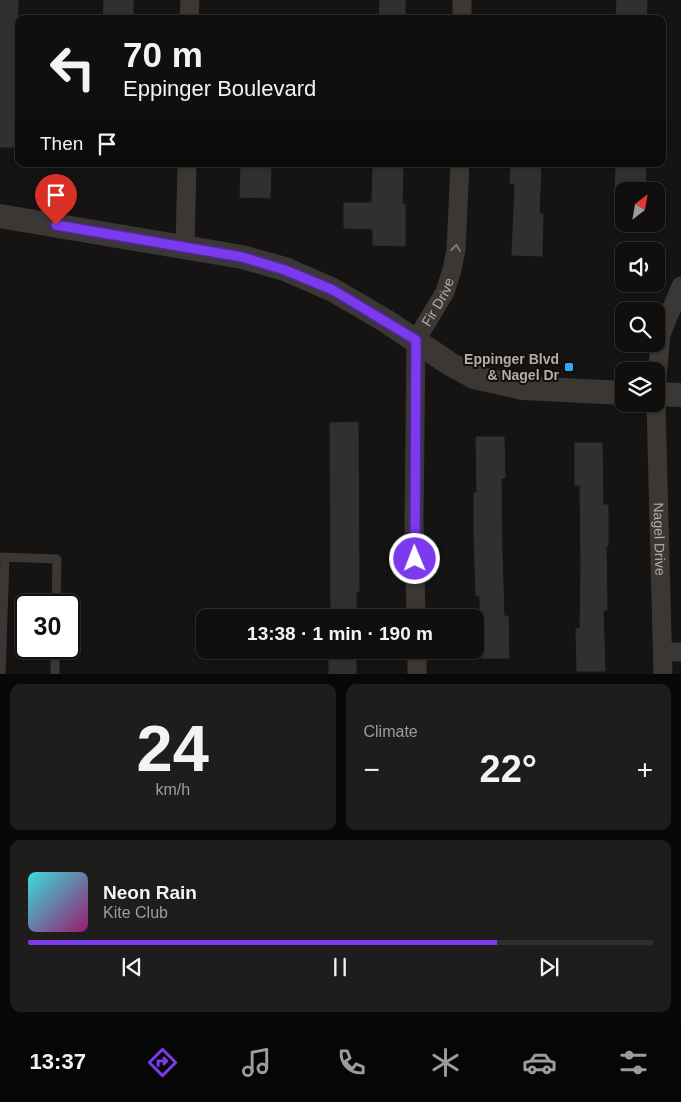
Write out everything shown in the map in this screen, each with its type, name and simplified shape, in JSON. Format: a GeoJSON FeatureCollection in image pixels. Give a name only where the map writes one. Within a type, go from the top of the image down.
{"type":"FeatureCollection","features":[{"type":"Feature","properties":{"kind":"street"},"geometry":{"type":"LineString","coordinates":[[189,15],[190,0]]}},
{"type":"Feature","properties":{"kind":"street"},"geometry":{"type":"LineString","coordinates":[[462,0],[462,15]]}},
{"type":"Feature","properties":{"kind":"street"},"geometry":{"type":"LineString","coordinates":[[185,247],[187,167]]}},
{"type":"Feature","properties":{"kind":"street","name":"Fir Drive"},"geometry":{"type":"LineString","coordinates":[[416,609],[414,520],[416,340],[445,292],[452,270],[456,250],[460,167]]}},
{"type":"Feature","properties":{"kind":"street"},"geometry":{"type":"LineString","coordinates":[[0,216],[242,257],[285,270],[333,290],[416,340],[450,364],[474,377],[522,388],[615,393]]}},
{"type":"Feature","properties":{"kind":"street"},"geometry":{"type":"LineString","coordinates":[[658,362],[661,334],[681,286]]}},
{"type":"Feature","properties":{"kind":"street"},"geometry":{"type":"LineString","coordinates":[[665,394],[681,395]]}},
{"type":"Feature","properties":{"kind":"street","name":"Nagel Drive"},"geometry":{"type":"LineString","coordinates":[[657,412],[672,652],[663,674]]}},
{"type":"Feature","properties":{"kind":"street"},"geometry":{"type":"LineString","coordinates":[[417,659],[417,674]]}},
{"type":"Feature","properties":{"kind":"lane"},"geometry":{"type":"LineString","coordinates":[[1,674],[3,557],[57,559],[56,594]]}},
{"type":"Feature","properties":{"kind":"lane"},"geometry":{"type":"LineString","coordinates":[[55,659],[55,674]]}},
{"type":"Feature","properties":{"kind":"building"},"geometry":{"type":"Polygon","coordinates":[[[0,0],[18,0],[18,15],[15,15],[15,147],[0,147],[0,0]]]}},
{"type":"Feature","properties":{"kind":"building"},"geometry":{"type":"Polygon","coordinates":[[[104,0],[133,0],[133,15],[103,15],[104,0]]]}},
{"type":"Feature","properties":{"kind":"building"},"geometry":{"type":"Polygon","coordinates":[[[380,0],[405,0],[405,15],[379,15],[380,0]]]}},
{"type":"Feature","properties":{"kind":"building"},"geometry":{"type":"Polygon","coordinates":[[[617,0],[647,0],[646,15],[616,15],[617,0]]]}},
{"type":"Feature","properties":{"kind":"building"},"geometry":{"type":"Polygon","coordinates":[[[241,167],[271,167],[270,198],[240,197],[241,167]]]}},
{"type":"Feature","properties":{"kind":"building"},"geometry":{"type":"Polygon","coordinates":[[[373,167],[403,167],[402,204],[405,204],[405,246],[373,245],[373,229],[344,228],[344,203],[372,203],[373,167]]]}},
{"type":"Feature","properties":{"kind":"building"},"geometry":{"type":"Polygon","coordinates":[[[511,167],[541,167],[539,214],[543,214],[542,256],[512,255],[515,184],[510,183],[511,167]]]}},
{"type":"Feature","properties":{"kind":"building"},"geometry":{"type":"Polygon","coordinates":[[[616,167],[646,167],[645,182],[615,182],[616,167]]]}},
{"type":"Feature","properties":{"kind":"building"},"geometry":{"type":"Polygon","coordinates":[[[358,422],[359,592],[356,592],[356,609],[331,609],[330,423],[358,422]]]}},
{"type":"Feature","properties":{"kind":"building"},"geometry":{"type":"Polygon","coordinates":[[[476,437],[504,437],[505,478],[501,478],[502,554],[504,616],[508,616],[509,658],[484,658],[484,609],[480,609],[480,596],[476,596],[474,493],[477,493],[476,437]]]}},
{"type":"Feature","properties":{"kind":"building"},"geometry":{"type":"Polygon","coordinates":[[[575,443],[602,443],[603,505],[608,505],[608,546],[606,546],[607,610],[603,610],[605,671],[577,671],[576,629],[580,629],[581,568],[580,485],[575,485],[575,443]]]}},
{"type":"Feature","properties":{"kind":"building"},"geometry":{"type":"Polygon","coordinates":[[[329,659],[356,659],[356,674],[329,674],[329,659]]]}},
{"type":"Feature","properties":{"kind":"place","name":"Eppinger Blvd & Nagel Dr"},"geometry":{"type":"Point","coordinates":[569,367]}},
{"type":"Feature","properties":{"kind":"route"},"geometry":{"type":"LineString","coordinates":[[56,225],[242,257],[285,270],[333,290],[416,340],[415,559]]}}]}
